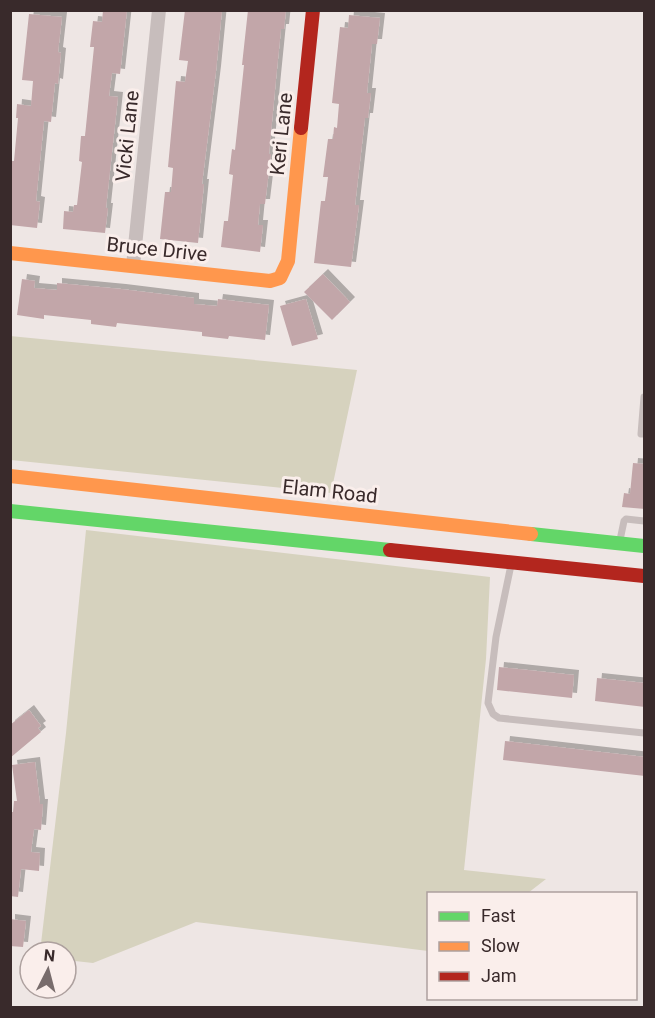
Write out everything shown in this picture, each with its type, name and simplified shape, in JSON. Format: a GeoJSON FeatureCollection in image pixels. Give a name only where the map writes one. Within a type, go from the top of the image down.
{"type":"FeatureCollection","features":[{"type":"Feature","properties":{"kind":"main road","name":"Keri Lane"},"geometry":{"type":"LineString","coordinates":[[288,261],[313,10]]}},
{"type":"Feature","properties":{"kind":"main road","name":"Bruce Drive"},"geometry":{"type":"LineString","coordinates":[[10,253],[270,281],[280,278],[288,261]]}},
{"type":"Feature","properties":{"kind":"main road","name":"Elam Road"},"geometry":{"type":"LineString","coordinates":[[10,476],[362,531],[512,563],[645,576]]}},
{"type":"Feature","properties":{"kind":"main road","name":"Elam Road"},"geometry":{"type":"LineString","coordinates":[[10,511],[645,546]]}},
{"type":"Feature","properties":{"kind":"street","name":"Vicki Lane"},"geometry":{"type":"LineString","coordinates":[[133,266],[159,10]]}},
{"type":"Feature","properties":{"kind":"lane"},"geometry":{"type":"LineString","coordinates":[[645,397],[641,434],[645,434]]}},
{"type":"Feature","properties":{"kind":"lane"},"geometry":{"type":"LineString","coordinates":[[620,543],[626,519],[645,521]]}},
{"type":"Feature","properties":{"kind":"lane"},"geometry":{"type":"LineString","coordinates":[[512,563],[496,637],[489,692],[488,703],[493,714],[499,718],[645,733]]}},
{"type":"Feature","properties":{"kind":"shaded area"},"geometry":{"type":"Polygon","coordinates":[[[10,336],[357,370],[331,493],[11,460],[10,336]]]}},
{"type":"Feature","properties":{"kind":"shaded area"},"geometry":{"type":"Polygon","coordinates":[[[86,530],[490,577],[486,659],[464,870],[546,879],[529,892],[427,892],[427,951],[196,922],[93,963],[78,961],[78,940],[41,940],[66,733],[86,530]]]}},
{"type":"Feature","properties":{"kind":"building"},"geometry":{"type":"Polygon","coordinates":[[[103,10],[127,10],[120,74],[112,73],[109,96],[118,97],[105,233],[63,229],[64,211],[73,212],[74,205],[77,205],[82,162],[79,161],[81,136],[85,136],[94,47],[90,47],[93,21],[102,22],[103,10]]]}},
{"type":"Feature","properties":{"kind":"building"},"geometry":{"type":"Polygon","coordinates":[[[185,10],[222,10],[202,184],[204,184],[198,243],[160,239],[165,192],[171,192],[173,168],[168,167],[176,81],[185,82],[188,61],[179,60],[185,10]]]}},
{"type":"Feature","properties":{"kind":"building"},"geometry":{"type":"Polygon","coordinates":[[[248,10],[286,10],[284,29],[281,29],[265,204],[260,204],[258,225],[263,225],[260,252],[221,247],[224,221],[228,221],[233,175],[229,174],[232,149],[235,150],[248,10]]]}},
{"type":"Feature","properties":{"kind":"building"},"geometry":{"type":"Polygon","coordinates":[[[29,14],[62,17],[58,52],[61,53],[58,84],[55,83],[51,122],[44,121],[36,201],[40,202],[37,228],[10,225],[10,172],[12,161],[14,161],[17,104],[31,106],[33,81],[22,80],[29,14]]]}},
{"type":"Feature","properties":{"kind":"building"},"geometry":{"type":"Polygon","coordinates":[[[349,15],[380,18],[377,44],[372,44],[367,93],[371,93],[368,118],[365,118],[355,205],[359,205],[351,267],[314,263],[321,201],[325,201],[328,177],[323,177],[328,139],[333,139],[334,127],[337,128],[339,104],[332,103],[340,27],[348,28],[349,15]]]}},
{"type":"Feature","properties":{"kind":"building"},"geometry":{"type":"Polygon","coordinates":[[[323,274],[350,302],[332,320],[304,292],[323,274]]]}},
{"type":"Feature","properties":{"kind":"building"},"geometry":{"type":"Polygon","coordinates":[[[22,279],[35,281],[34,288],[57,290],[57,283],[194,298],[194,304],[217,306],[218,299],[269,305],[265,340],[229,336],[228,339],[202,336],[202,332],[117,323],[116,327],[91,324],[91,320],[44,315],[44,319],[17,315],[22,279]]]}},
{"type":"Feature","properties":{"kind":"building"},"geometry":{"type":"Polygon","coordinates":[[[306,299],[318,339],[292,346],[280,306],[306,299]]]}},
{"type":"Feature","properties":{"kind":"building"},"geometry":{"type":"Polygon","coordinates":[[[633,463],[645,464],[645,509],[622,507],[624,493],[630,494],[633,463]]]}},
{"type":"Feature","properties":{"kind":"building"},"geometry":{"type":"Polygon","coordinates":[[[499,667],[574,675],[572,698],[497,690],[499,667]]]}},
{"type":"Feature","properties":{"kind":"building"},"geometry":{"type":"Polygon","coordinates":[[[597,678],[645,683],[645,707],[595,701],[597,678]]]}},
{"type":"Feature","properties":{"kind":"building"},"geometry":{"type":"Polygon","coordinates":[[[29,710],[41,726],[38,728],[41,732],[10,758],[10,725],[29,710]]]}},
{"type":"Feature","properties":{"kind":"building"},"geometry":{"type":"Polygon","coordinates":[[[505,741],[645,757],[645,776],[503,760],[505,741]]]}},
{"type":"Feature","properties":{"kind":"building"},"geometry":{"type":"Polygon","coordinates":[[[35,762],[40,804],[43,804],[41,830],[34,829],[31,852],[40,853],[39,871],[21,869],[18,897],[10,896],[10,812],[13,812],[14,801],[17,801],[12,765],[35,762]]]}},
{"type":"Feature","properties":{"kind":"building"},"geometry":{"type":"Polygon","coordinates":[[[10,919],[26,921],[24,940],[18,940],[18,947],[10,946],[10,919]]]}},
{"type":"Feature","properties":{"kind":"traffic: fast"},"geometry":{"type":"LineString","coordinates":[[10,511],[390,550]]}},
{"type":"Feature","properties":{"kind":"traffic: fast"},"geometry":{"type":"LineString","coordinates":[[531,534],[644,546]]}},
{"type":"Feature","properties":{"kind":"traffic: slow"},"geometry":{"type":"LineString","coordinates":[[10,253],[270,281],[280,278],[288,261],[301,128]]}},
{"type":"Feature","properties":{"kind":"traffic: slow"},"geometry":{"type":"LineString","coordinates":[[10,476],[531,534]]}},
{"type":"Feature","properties":{"kind":"traffic: jam"},"geometry":{"type":"LineString","coordinates":[[301,128],[313,10]]}},
{"type":"Feature","properties":{"kind":"traffic: jam"},"geometry":{"type":"LineString","coordinates":[[390,550],[644,576]]}}]}
